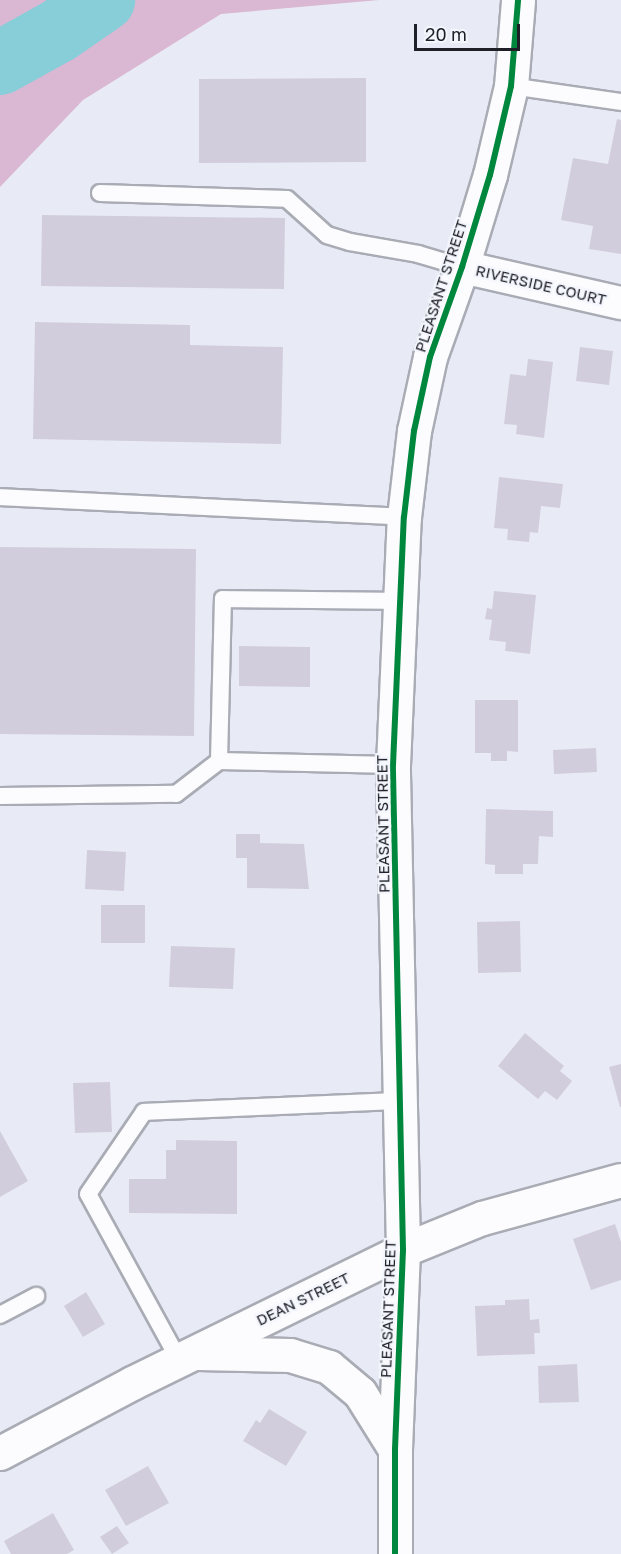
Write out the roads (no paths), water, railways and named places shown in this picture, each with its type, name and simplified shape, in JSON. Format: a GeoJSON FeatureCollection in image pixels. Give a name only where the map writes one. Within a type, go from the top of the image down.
{"type":"FeatureCollection","features":[{"type":"Feature","properties":{"kind":"street","name":"PLEASANT STREET"},"geometry":{"type":"LineString","coordinates":[[395,1554],[395,1449],[403,1250],[393,765],[404,517],[414,430],[430,357],[462,267],[490,175],[511,86],[518,1]]}},
{"type":"Feature","properties":{"kind":"street","name":"RIVERSIDE COURT"},"geometry":{"type":"LineString","coordinates":[[462,267],[621,303]]}},
{"type":"Feature","properties":{"kind":"street","name":"DEAN STREET"},"geometry":{"type":"LineString","coordinates":[[0,1453],[186,1357],[403,1250],[482,1218],[621,1180]]}},
{"type":"Feature","properties":{"kind":"street"},"geometry":{"type":"LineString","coordinates":[[186,1357],[290,1354],[329,1367],[360,1393],[395,1449]]}},
{"type":"Feature","properties":{"kind":"lane"},"geometry":{"type":"LineString","coordinates":[[511,86],[621,102]]}},
{"type":"Feature","properties":{"kind":"lane"},"geometry":{"type":"LineString","coordinates":[[100,193],[286,200],[327,236],[418,254],[462,267]]}},
{"type":"Feature","properties":{"kind":"lane"},"geometry":{"type":"LineString","coordinates":[[0,497],[404,517]]}},
{"type":"Feature","properties":{"kind":"lane"},"geometry":{"type":"LineString","coordinates":[[219,761],[223,599],[401,601]]}},
{"type":"Feature","properties":{"kind":"lane"},"geometry":{"type":"LineString","coordinates":[[0,796],[176,794],[219,761],[393,765]]}},
{"type":"Feature","properties":{"kind":"lane"},"geometry":{"type":"LineString","coordinates":[[186,1357],[88,1194],[144,1112],[400,1101]]}},
{"type":"Feature","properties":{"kind":"lane"},"geometry":{"type":"LineString","coordinates":[[0,1315],[36,1296]]}},
{"type":"Feature","properties":{"kind":"waterway"},"geometry":{"type":"LineString","coordinates":[[0,63],[58,31],[103,0]]}}]}
